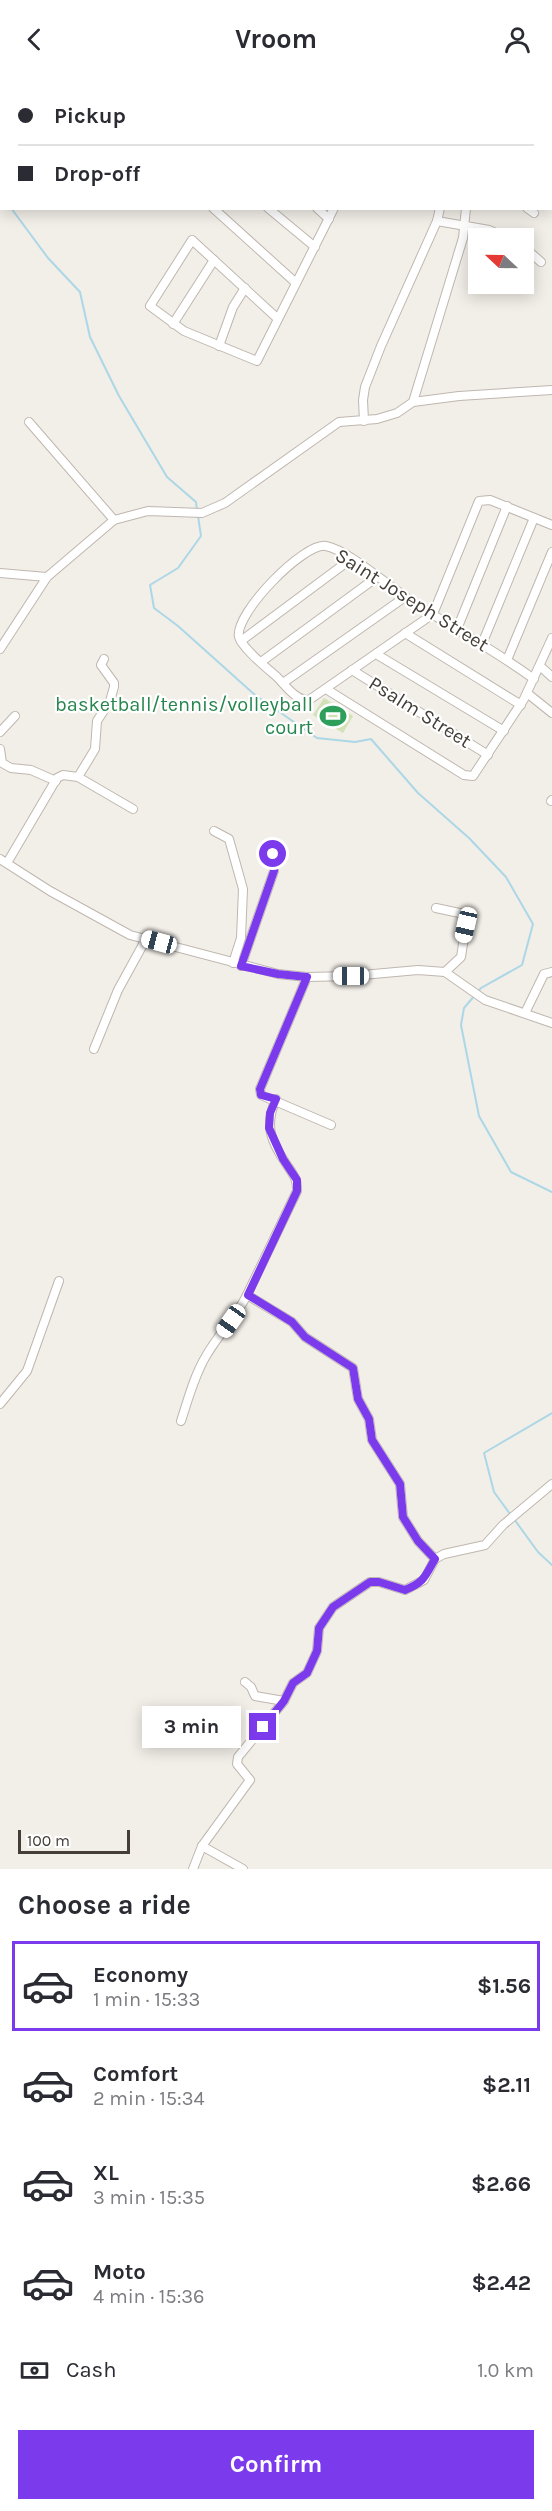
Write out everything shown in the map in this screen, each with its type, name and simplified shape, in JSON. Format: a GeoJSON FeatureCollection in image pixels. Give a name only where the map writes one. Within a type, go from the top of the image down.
{"type":"FeatureCollection","features":[{"type":"Feature","properties":{"kind":"street"},"geometry":{"type":"LineString","coordinates":[[215,210],[296,283]]}},
{"type":"Feature","properties":{"kind":"street"},"geometry":{"type":"LineString","coordinates":[[270,210],[315,247]]}},
{"type":"Feature","properties":{"kind":"street"},"geometry":{"type":"LineString","coordinates":[[319,210],[329,219]]}},
{"type":"Feature","properties":{"kind":"street"},"geometry":{"type":"LineString","coordinates":[[278,319],[192,240],[150,306],[173,324],[257,361],[333,210]]}},
{"type":"Feature","properties":{"kind":"street"},"geometry":{"type":"LineString","coordinates":[[364,421],[365,387],[437,221],[440,210]]}},
{"type":"Feature","properties":{"kind":"street"},"geometry":{"type":"LineString","coordinates":[[413,402],[465,226],[466,210]]}},
{"type":"Feature","properties":{"kind":"street"},"geometry":{"type":"LineString","coordinates":[[437,221],[477,228]]}},
{"type":"Feature","properties":{"kind":"street"},"geometry":{"type":"LineString","coordinates":[[534,256],[541,262]]}},
{"type":"Feature","properties":{"kind":"street"},"geometry":{"type":"LineString","coordinates":[[173,324],[214,260]]}},
{"type":"Feature","properties":{"kind":"street"},"geometry":{"type":"LineString","coordinates":[[219,346],[233,307],[245,288]]}},
{"type":"Feature","properties":{"kind":"street"},"geometry":{"type":"LineString","coordinates":[[0,649],[47,577],[114,520],[148,512],[197,513],[225,502],[264,477],[339,422],[364,421],[398,413],[413,402],[459,396],[552,390]]}},
{"type":"Feature","properties":{"kind":"street"},"geometry":{"type":"LineString","coordinates":[[29,422],[114,520]]}},
{"type":"Feature","properties":{"kind":"street"},"geometry":{"type":"LineString","coordinates":[[351,559],[241,641],[283,683],[305,700],[326,689],[433,614],[477,505],[486,499],[552,525]]}},
{"type":"Feature","properties":{"kind":"street"},"geometry":{"type":"LineString","coordinates":[[457,629],[507,507]]}},
{"type":"Feature","properties":{"kind":"street"},"geometry":{"type":"LineString","coordinates":[[482,644],[534,518]]}},
{"type":"Feature","properties":{"kind":"street","name":"Saint Joseph Street"},"geometry":{"type":"LineString","coordinates":[[241,641],[239,632],[250,610],[275,579],[315,548],[325,546],[351,559],[405,597],[534,679]]}},
{"type":"Feature","properties":{"kind":"street"},"geometry":{"type":"LineString","coordinates":[[507,660],[552,552]]}},
{"type":"Feature","properties":{"kind":"street"},"geometry":{"type":"LineString","coordinates":[[0,573],[47,577]]}},
{"type":"Feature","properties":{"kind":"street"},"geometry":{"type":"LineString","coordinates":[[261,662],[377,577]]}},
{"type":"Feature","properties":{"kind":"street"},"geometry":{"type":"LineString","coordinates":[[283,683],[405,597]]}},
{"type":"Feature","properties":{"kind":"street"},"geometry":{"type":"LineString","coordinates":[[405,633],[520,705]]}},
{"type":"Feature","properties":{"kind":"street"},"geometry":{"type":"LineString","coordinates":[[326,689],[464,775],[475,775],[527,693],[552,638]]}},
{"type":"Feature","properties":{"kind":"street"},"geometry":{"type":"LineString","coordinates":[[376,654],[504,731]]}},
{"type":"Feature","properties":{"kind":"street"},"geometry":{"type":"LineString","coordinates":[[78,777],[95,749],[97,721],[110,701],[114,687],[114,683],[101,665],[104,659]]}},
{"type":"Feature","properties":{"kind":"street"},"geometry":{"type":"LineString","coordinates":[[540,666],[552,676]]}},
{"type":"Feature","properties":{"kind":"street","name":"Psalm Street"},"geometry":{"type":"LineString","coordinates":[[352,670],[488,755]]}},
{"type":"Feature","properties":{"kind":"street"},"geometry":{"type":"LineString","coordinates":[[527,693],[552,713]]}},
{"type":"Feature","properties":{"kind":"street"},"geometry":{"type":"LineString","coordinates":[[0,732],[15,716]]}},
{"type":"Feature","properties":{"kind":"street"},"geometry":{"type":"LineString","coordinates":[[0,749],[2,764],[11,768],[31,770],[56,781]]}},
{"type":"Feature","properties":{"kind":"street"},"geometry":{"type":"LineString","coordinates":[[133,809],[78,777],[60,775],[3,861],[105,922],[146,939],[278,974],[307,977],[418,970],[445,972],[475,993],[552,1023]]}},
{"type":"Feature","properties":{"kind":"street"},"geometry":{"type":"LineString","coordinates":[[214,831],[229,838],[243,889],[241,938],[237,964]]}},
{"type":"Feature","properties":{"kind":"street"},"geometry":{"type":"LineString","coordinates":[[237,964],[274,871],[273,854]]}},
{"type":"Feature","properties":{"kind":"street"},"geometry":{"type":"LineString","coordinates":[[436,908],[464,914],[467,918],[460,957],[445,972]]}},
{"type":"Feature","properties":{"kind":"street"},"geometry":{"type":"LineString","coordinates":[[94,1049],[118,990],[146,939]]}},
{"type":"Feature","properties":{"kind":"street"},"geometry":{"type":"LineString","coordinates":[[525,1013],[544,974],[552,972]]}},
{"type":"Feature","properties":{"kind":"street"},"geometry":{"type":"LineString","coordinates":[[307,977],[260,1089],[261,1095],[276,1099],[331,1125]]}},
{"type":"Feature","properties":{"kind":"street"},"geometry":{"type":"LineString","coordinates":[[181,1421],[206,1355],[248,1295],[297,1191],[297,1180],[283,1159],[269,1128],[270,1113],[276,1099]]}},
{"type":"Feature","properties":{"kind":"street"},"geometry":{"type":"LineString","coordinates":[[0,1404],[27,1371],[59,1281]]}},
{"type":"Feature","properties":{"kind":"street"},"geometry":{"type":"LineString","coordinates":[[248,1295],[292,1322],[305,1337],[353,1368],[358,1399],[369,1419],[372,1440],[400,1484],[403,1517],[418,1541],[435,1559]]}},
{"type":"Feature","properties":{"kind":"street"},"geometry":{"type":"LineString","coordinates":[[193,1869],[202,1845],[249,1783],[249,1776],[237,1764],[238,1757],[284,1701],[293,1683],[307,1673],[317,1651],[319,1628],[333,1607],[370,1582],[379,1582],[405,1590],[417,1586],[424,1580],[435,1559],[444,1554],[485,1545],[509,1520],[552,1484]]}},
{"type":"Feature","properties":{"kind":"street"},"geometry":{"type":"LineString","coordinates":[[245,1682],[251,1687],[255,1696],[284,1701]]}},
{"type":"Feature","properties":{"kind":"street"},"geometry":{"type":"LineString","coordinates":[[202,1845],[243,1869]]}},
{"type":"Feature","properties":{"kind":"green space","name":"basketball/tennis/volleyball court"},"geometry":{"type":"Polygon","coordinates":[[[324,698],[353,716],[343,733],[313,715],[324,698]]]}},
{"type":"Feature","properties":{"kind":"waterway"},"geometry":{"type":"LineString","coordinates":[[12,210],[48,258],[80,292],[90,337],[119,396],[167,477],[196,502],[197,510]]}},
{"type":"Feature","properties":{"kind":"waterway"},"geometry":{"type":"LineString","coordinates":[[198,516],[201,536],[178,568],[150,585],[154,608],[178,626],[255,695],[317,738],[355,742],[371,739],[418,793],[469,838],[506,877],[533,924],[522,965],[481,988],[464,1008],[461,1025],[479,1116],[511,1172],[552,1192]]}},
{"type":"Feature","properties":{"kind":"waterway"},"geometry":{"type":"LineString","coordinates":[[510,1514],[494,1492],[484,1453],[552,1413]]}},
{"type":"Feature","properties":{"kind":"waterway"},"geometry":{"type":"LineString","coordinates":[[514,1519],[538,1552],[552,1565]]}},
{"type":"Feature","properties":{"kind":"place","name":"basketball/tennis/volleyball court"},"geometry":{"type":"Point","coordinates":[333,716]}},
{"type":"Feature","properties":{"kind":"route"},"geometry":{"type":"LineString","coordinates":[[263,1727],[284,1701],[293,1683],[307,1673],[317,1651],[319,1628],[333,1607],[370,1582],[379,1582],[405,1590],[417,1586],[424,1580],[435,1559],[418,1541],[403,1517],[400,1484],[372,1440],[369,1419],[358,1399],[353,1368],[305,1337],[292,1322],[248,1295],[298,1186],[269,1128],[268,1121],[276,1099],[261,1095],[260,1089],[307,977],[278,974],[241,966],[274,871],[273,854]]}}]}
